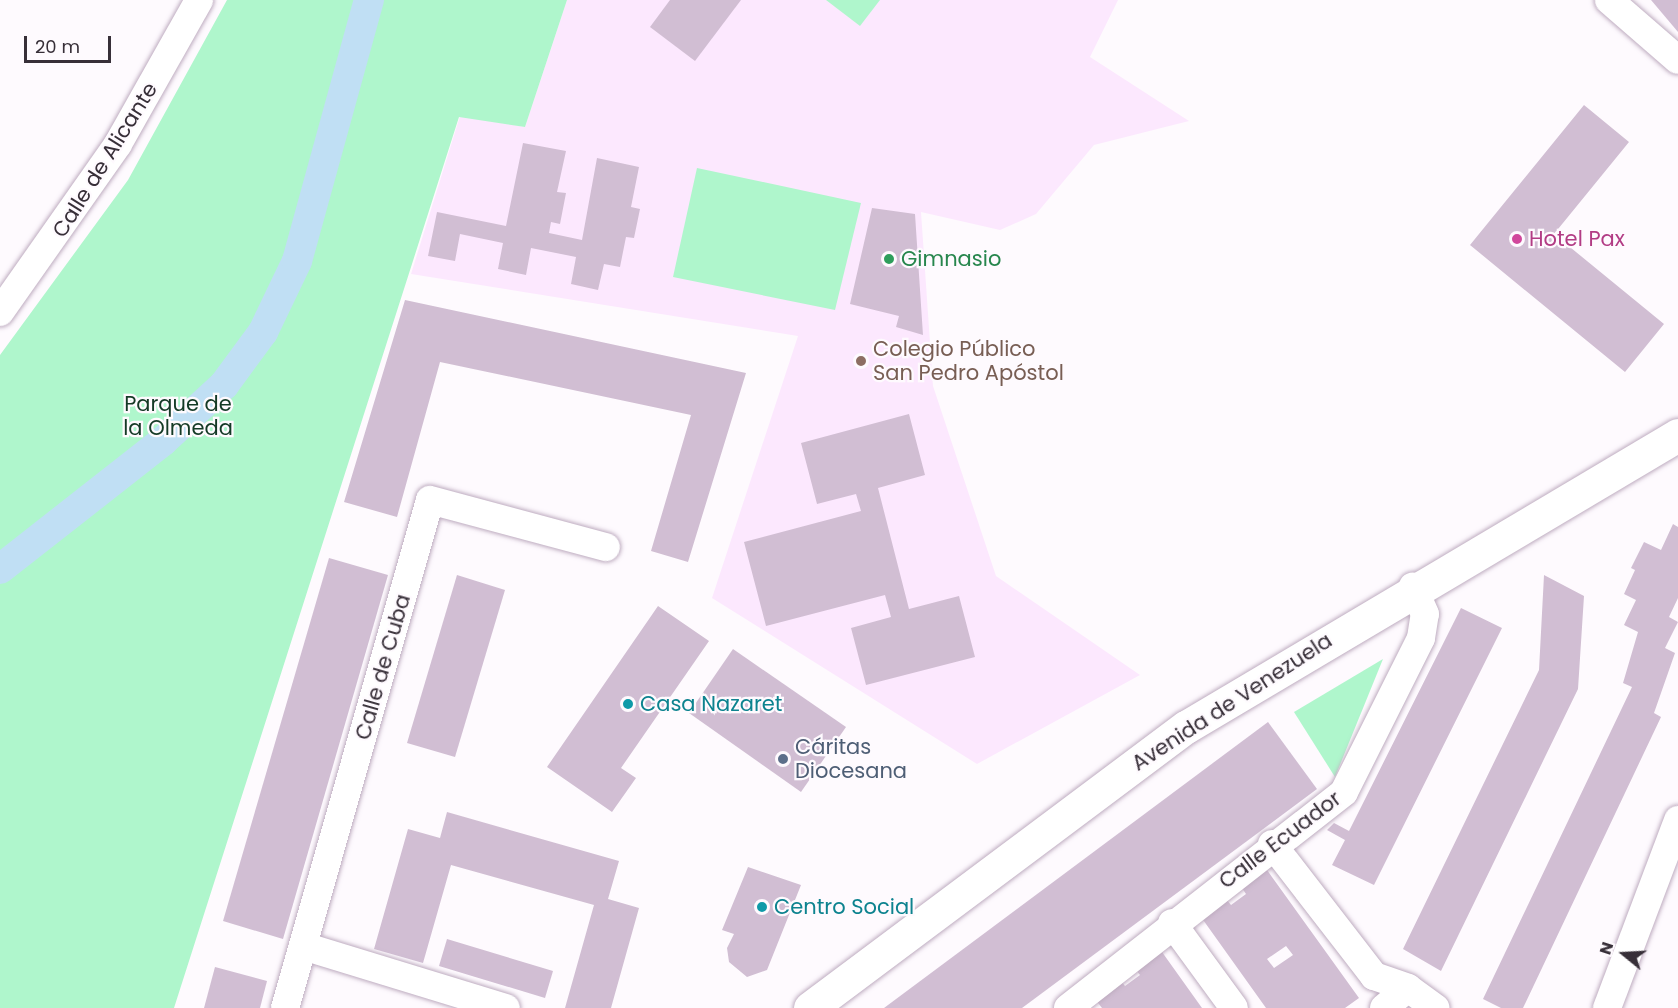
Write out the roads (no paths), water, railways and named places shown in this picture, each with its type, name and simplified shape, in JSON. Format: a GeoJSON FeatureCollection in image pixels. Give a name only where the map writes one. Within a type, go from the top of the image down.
{"type":"FeatureCollection","features":[{"type":"Feature","properties":{"kind":"street","name":"Calle de Alicante"},"geometry":{"type":"LineString","coordinates":[[0,312],[118,144],[199,0]]}},
{"type":"Feature","properties":{"kind":"street"},"geometry":{"type":"LineString","coordinates":[[1609,0],[1678,60]]}},
{"type":"Feature","properties":{"kind":"street","name":"Avenida de Venezuela"},"geometry":{"type":"LineString","coordinates":[[810,1008],[1186,727],[1413,587],[1678,435]]}},
{"type":"Feature","properties":{"kind":"street","name":"Calle de Cuba"},"geometry":{"type":"LineString","coordinates":[[285,1008],[430,500],[606,547]]}},
{"type":"Feature","properties":{"kind":"street","name":"Calle Ecuador"},"geometry":{"type":"LineString","coordinates":[[1068,1008],[1272,844],[1344,792],[1421,638],[1425,614],[1413,587]]}},
{"type":"Feature","properties":{"kind":"street"},"geometry":{"type":"LineString","coordinates":[[1607,1008],[1678,820]]}},
{"type":"Feature","properties":{"kind":"street"},"geometry":{"type":"LineString","coordinates":[[1272,844],[1353,953],[1374,975],[1408,988],[1436,1008]]}},
{"type":"Feature","properties":{"kind":"street"},"geometry":{"type":"LineString","coordinates":[[1172,923],[1234,1008]]}},
{"type":"Feature","properties":{"kind":"street"},"geometry":{"type":"LineString","coordinates":[[303,946],[506,1008]]}},
{"type":"Feature","properties":{"kind":"street"},"geometry":{"type":"LineString","coordinates":[[1622,968],[1628,1008]]}},
{"type":"Feature","properties":{"kind":"street"},"geometry":{"type":"LineString","coordinates":[[1384,1008],[1408,988]]}},
{"type":"Feature","properties":{"kind":"waterway"},"geometry":{"type":"LineString","coordinates":[[0,569],[163,441],[224,385],[263,332],[297,261],[369,0]]}},
{"type":"Feature","properties":{"kind":"place","name":"Hotel Pax"},"geometry":{"type":"Point","coordinates":[1517,239]}},
{"type":"Feature","properties":{"kind":"place","name":"Gimnasio"},"geometry":{"type":"Point","coordinates":[889,259]}},
{"type":"Feature","properties":{"kind":"place","name":"Colegio Público San Pedro Apóstol"},"geometry":{"type":"Point","coordinates":[861,361]}},
{"type":"Feature","properties":{"kind":"place","name":"Casa Nazaret"},"geometry":{"type":"Point","coordinates":[628,704]}},
{"type":"Feature","properties":{"kind":"place","name":"Cáritas Diocesana"},"geometry":{"type":"Point","coordinates":[783,759]}},
{"type":"Feature","properties":{"kind":"place","name":"Centro Social"},"geometry":{"type":"Point","coordinates":[762,907]}},
{"type":"Feature","properties":{"kind":"park label","name":"Parque de la Olmeda"},"geometry":{"type":"Point","coordinates":[178,416]}}]}
